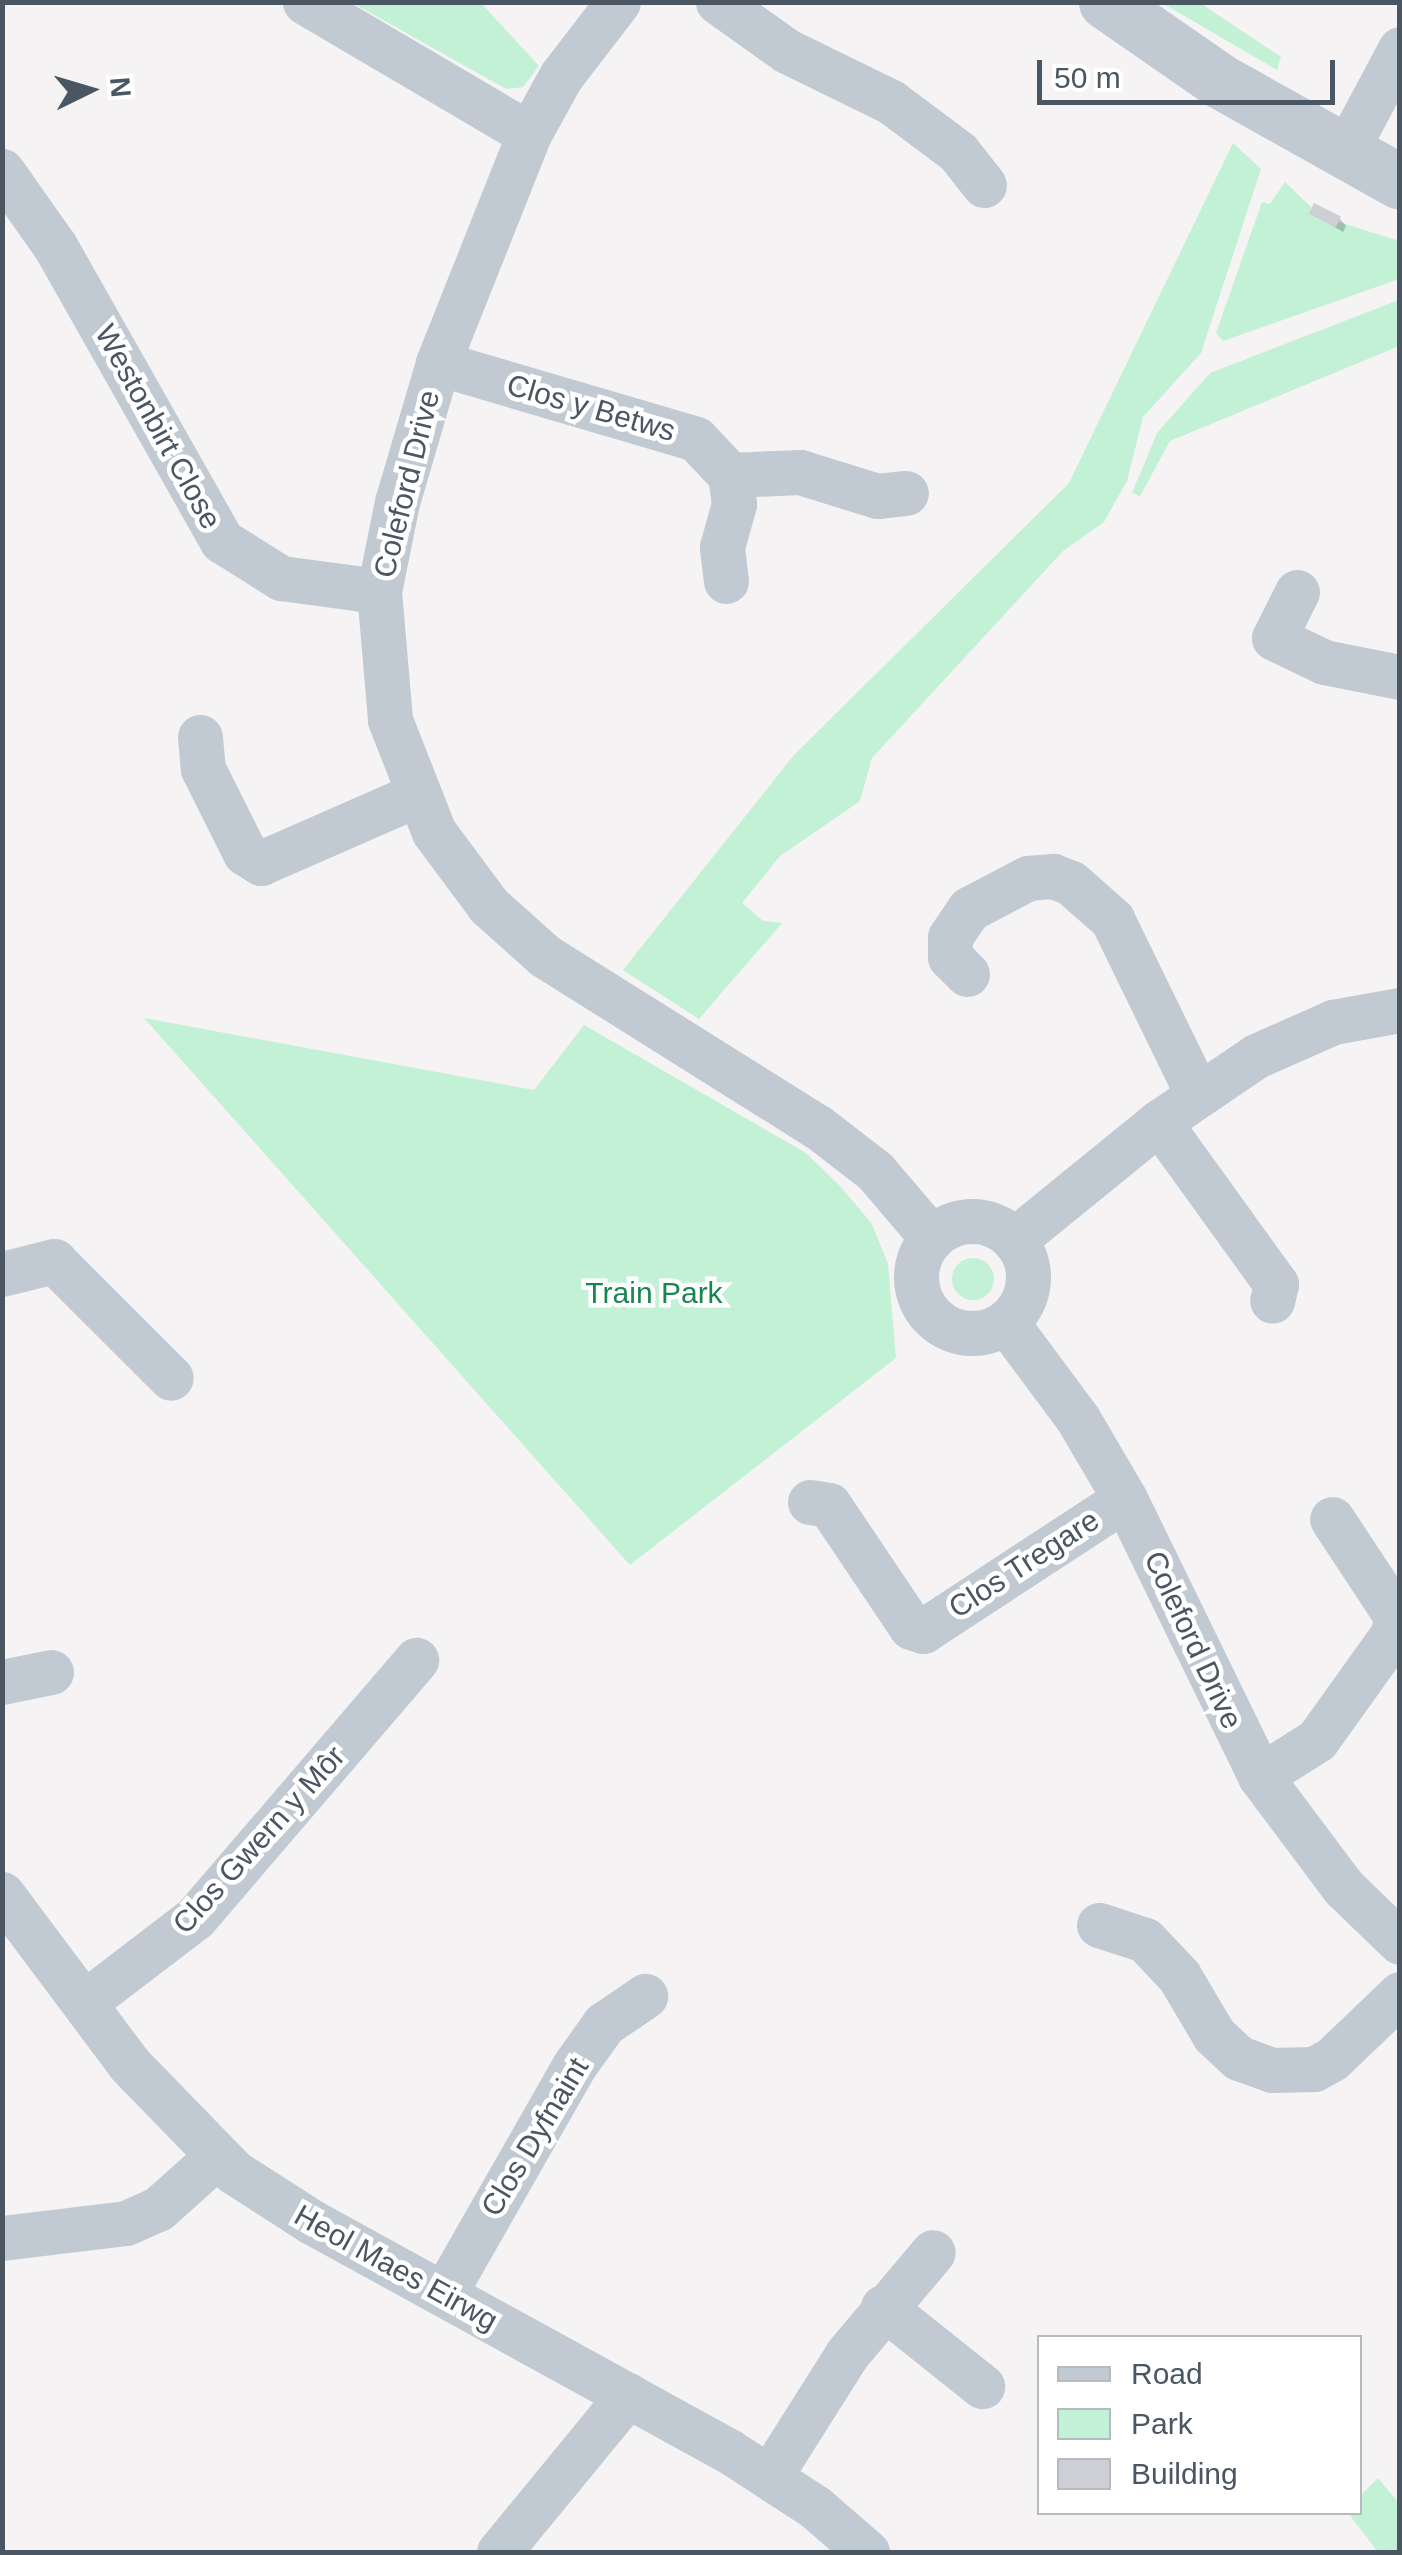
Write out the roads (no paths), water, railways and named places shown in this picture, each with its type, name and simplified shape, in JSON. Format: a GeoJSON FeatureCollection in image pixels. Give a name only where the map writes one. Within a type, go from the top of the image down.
{"type":"FeatureCollection","features":[{"type":"Feature","properties":{"kind":"street"},"geometry":{"type":"LineString","coordinates":[[306,2],[529,134]]}},
{"type":"Feature","properties":{"kind":"street","name":"Coleford Drive"},"geometry":{"type":"LineString","coordinates":[[618,2],[561,76],[529,134],[438,363],[397,502],[380,592],[390,720],[416,795],[434,832],[490,906],[545,956],[818,1127],[875,1172],[932,1238]]}},
{"type":"Feature","properties":{"kind":"street"},"geometry":{"type":"LineString","coordinates":[[718,2],[787,50],[891,102],[958,152],[984,186]]}},
{"type":"Feature","properties":{"kind":"street"},"geometry":{"type":"LineString","coordinates":[[1106,2],[1220,81],[1400,182]]}},
{"type":"Feature","properties":{"kind":"street"},"geometry":{"type":"LineString","coordinates":[[1344,154],[1400,48]]}},
{"type":"Feature","properties":{"kind":"street","name":"Westonbirt Close"},"geometry":{"type":"LineString","coordinates":[[2,171],[55,246],[222,541],[281,578],[380,592]]}},
{"type":"Feature","properties":{"kind":"street","name":"Clos y Betws"},"geometry":{"type":"LineString","coordinates":[[438,363],[696,438],[730,474]]}},
{"type":"Feature","properties":{"kind":"street"},"geometry":{"type":"LineString","coordinates":[[726,580],[722,546],[734,504],[730,474],[800,472],[878,496],[906,493]]}},
{"type":"Feature","properties":{"kind":"street"},"geometry":{"type":"LineString","coordinates":[[1297,592],[1274,638],[1324,662],[1400,677]]}},
{"type":"Feature","properties":{"kind":"street"},"geometry":{"type":"LineString","coordinates":[[200,737],[203,768],[245,853],[261,863],[416,795]]}},
{"type":"Feature","properties":{"kind":"street"},"geometry":{"type":"LineString","coordinates":[[967,974],[950,957],[950,937],[969,909],[1028,878],[1071,883],[1112,920],[1197,1093]]}},
{"type":"Feature","properties":{"kind":"street"},"geometry":{"type":"LineString","coordinates":[[1014,1240],[1197,1093],[1303,1032],[1400,1010]]}},
{"type":"Feature","properties":{"kind":"street"},"geometry":{"type":"LineString","coordinates":[[1159,1122],[1276,1284],[1272,1301]]}},
{"type":"Feature","properties":{"kind":"street"},"geometry":{"type":"LineString","coordinates":[[981,1222],[1014,1240],[1028,1276],[1026,1296],[1006,1322],[969,1334],[950,1330],[927,1310],[916,1274],[932,1238],[948,1227],[981,1222]]}},
{"type":"Feature","properties":{"kind":"street"},"geometry":{"type":"LineString","coordinates":[[2,1274],[54,1262],[170,1378]]}},
{"type":"Feature","properties":{"kind":"street","name":"Coleford Drive"},"geometry":{"type":"LineString","coordinates":[[1006,1322],[1078,1419],[1124,1499],[1260,1776],[1343,1887],[1400,1942]]}},
{"type":"Feature","properties":{"kind":"street","name":"Clos Tregare"},"geometry":{"type":"LineString","coordinates":[[810,1502],[829,1505],[911,1627],[924,1630],[1124,1499]]}},
{"type":"Feature","properties":{"kind":"street"},"geometry":{"type":"LineString","coordinates":[[1260,1776],[1317,1740],[1394,1634],[1396,1616],[1332,1519]]}},
{"type":"Feature","properties":{"kind":"street","name":"Clos Gwern y Môr"},"geometry":{"type":"LineString","coordinates":[[85,2002],[195,1918],[416,1660]]}},
{"type":"Feature","properties":{"kind":"street"},"geometry":{"type":"LineString","coordinates":[[2,1682],[52,1672]]}},
{"type":"Feature","properties":{"kind":"street","name":"Heol Maes Eirwg"},"geometry":{"type":"LineString","coordinates":[[5,1901],[129,2064],[216,2158],[266,2196],[770,2476],[867,2552]]}},
{"type":"Feature","properties":{"kind":"street"},"geometry":{"type":"LineString","coordinates":[[1099,1925],[1144,1940],[1179,1976],[1214,2035],[1239,2058],[1272,2070],[1314,2069],[1332,2060],[1400,1994]]}},
{"type":"Feature","properties":{"kind":"street","name":"Clos Dyfnaint"},"geometry":{"type":"LineString","coordinates":[[444,2294],[574,2066],[604,2024],[644,1996]]}},
{"type":"Feature","properties":{"kind":"street"},"geometry":{"type":"LineString","coordinates":[[2,2238],[126,2222],[158,2210],[216,2158]]}},
{"type":"Feature","properties":{"kind":"street"},"geometry":{"type":"LineString","coordinates":[[770,2476],[883,2307],[933,2252]]}},
{"type":"Feature","properties":{"kind":"street"},"geometry":{"type":"LineString","coordinates":[[883,2307],[982,2386]]}},
{"type":"Feature","properties":{"kind":"street"},"geometry":{"type":"LineString","coordinates":[[499,2552],[628,2395]]}},
{"type":"Feature","properties":{"kind":"park label","name":"Train Park"},"geometry":{"type":"Point","coordinates":[654,1293]}}]}
